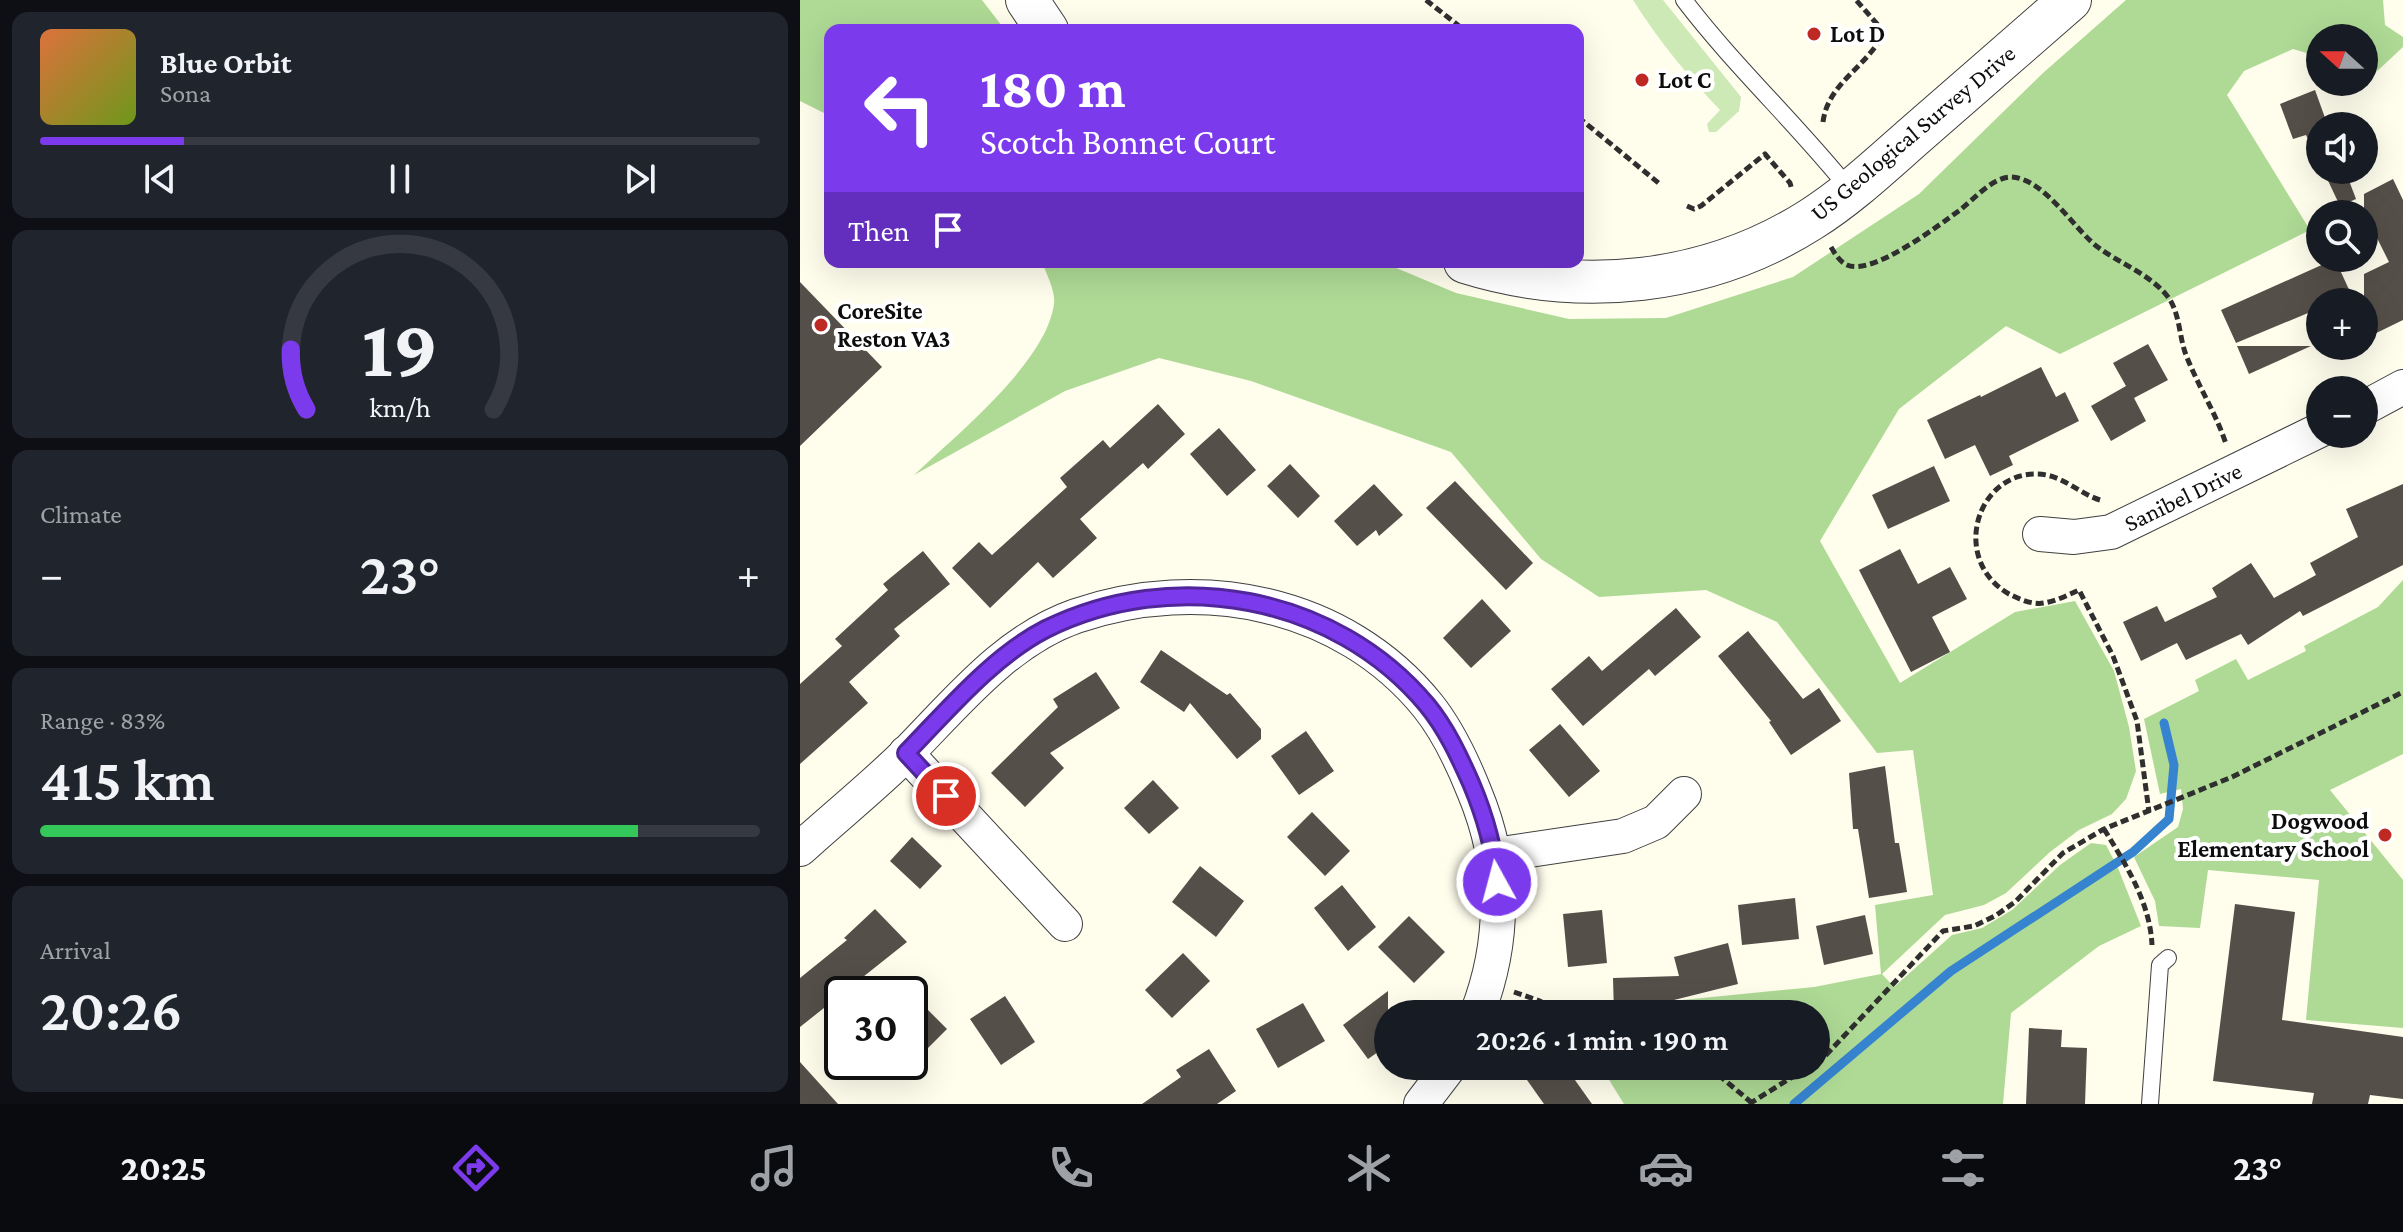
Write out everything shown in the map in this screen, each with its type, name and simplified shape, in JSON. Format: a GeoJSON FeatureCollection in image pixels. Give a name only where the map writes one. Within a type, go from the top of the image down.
{"type":"FeatureCollection","features":[{"type":"Feature","properties":{"kind":"street"},"geometry":{"type":"LineString","coordinates":[[1027,0],[1043,24]]}},
{"type":"Feature","properties":{"kind":"street","name":"US Geological Survey Drive"},"geometry":{"type":"LineString","coordinates":[[1491,268],[1538,279],[1599,283],[1631,281],[1726,261],[1769,242],[1838,175],[2070,0]]}},
{"type":"Feature","properties":{"kind":"street"},"geometry":{"type":"LineString","coordinates":[[2378,400],[2403,387]]}},
{"type":"Feature","properties":{"kind":"street","name":"Sanibel Drive"},"geometry":{"type":"LineString","coordinates":[[2040,534],[2074,537],[2111,532],[2306,437]]}},
{"type":"Feature","properties":{"kind":"street"},"geometry":{"type":"LineString","coordinates":[[800,849],[906,753],[954,703],[1009,654],[1044,631],[1084,614],[1145,599],[1182,596],[1241,599],[1305,618],[1364,649],[1407,683],[1448,735],[1480,804],[1495,855],[1496,940],[1482,1000]]}},
{"type":"Feature","properties":{"kind":"street"},"geometry":{"type":"LineString","coordinates":[[906,753],[1065,924]]}},
{"type":"Feature","properties":{"kind":"street"},"geometry":{"type":"LineString","coordinates":[[1495,855],[1623,836],[1656,822],[1684,794]]}},
{"type":"Feature","properties":{"kind":"street"},"geometry":{"type":"LineString","coordinates":[[1421,1104],[1439,1080]]}},
{"type":"Feature","properties":{"kind":"lane"},"geometry":{"type":"LineString","coordinates":[[1684,0],[1747,77],[1838,175]]}},
{"type":"Feature","properties":{"kind":"lane"},"geometry":{"type":"LineString","coordinates":[[2150,1104],[2160,965],[2168,958]]}},
{"type":"Feature","properties":{"kind":"path"},"geometry":{"type":"LineString","coordinates":[[1426,0],[1456,24]]}},
{"type":"Feature","properties":{"kind":"path"},"geometry":{"type":"LineString","coordinates":[[1838,175],[1844,150],[1841,138],[1822,121],[1836,87],[1876,48],[1884,32],[1856,0]]}},
{"type":"Feature","properties":{"kind":"path"},"geometry":{"type":"LineString","coordinates":[[1584,122],[1661,185]]}},
{"type":"Feature","properties":{"kind":"path"},"geometry":{"type":"LineString","coordinates":[[1687,206],[1694,209],[1701,206],[1765,154],[1790,183],[1837,257],[1848,265],[1860,267],[1911,244],[2001,179],[2020,179],[2031,184],[2060,207],[2096,247],[2155,285],[2169,298],[2187,358],[2239,470]]}},
{"type":"Feature","properties":{"kind":"path"},"geometry":{"type":"LineString","coordinates":[[2079,590],[2113,656],[2137,721],[2149,812]]}},
{"type":"Feature","properties":{"kind":"path"},"geometry":{"type":"LineString","coordinates":[[1830,1051],[1943,931],[1974,926],[1995,916],[2015,902],[2063,853],[2104,829],[2182,800],[2403,692]]}},
{"type":"Feature","properties":{"kind":"path"},"geometry":{"type":"LineString","coordinates":[[2104,829],[2128,869],[2151,925],[2153,954],[2168,958]]}},
{"type":"Feature","properties":{"kind":"path"},"geometry":{"type":"LineString","coordinates":[[1482,1000],[1523,995],[1537,1000]]}},
{"type":"Feature","properties":{"kind":"path"},"geometry":{"type":"LineString","coordinates":[[1724,1080],[1751,1103],[1788,1080]]}},
{"type":"Feature","properties":{"kind":"green space"},"geometry":{"type":"Polygon","coordinates":[[[800,0],[982,0],[1000,24],[824,24],[824,113],[800,101],[800,0]]]}},
{"type":"Feature","properties":{"kind":"green space"},"geometry":{"type":"Polygon","coordinates":[[[1633,0],[1663,0],[1741,97],[1739,111],[1716,132],[1709,132],[1707,124],[1720,110],[1674,57],[1633,0]]]}},
{"type":"Feature","properties":{"kind":"green space"},"geometry":{"type":"Polygon","coordinates":[[[2126,0],[2383,0],[2385,25],[2403,37],[2403,47],[2378,70],[2378,24],[2306,24],[2306,53],[2293,49],[2244,71],[2227,95],[2306,223],[2306,232],[2060,354],[2006,326],[1899,409],[1820,541],[1900,683],[2015,612],[2075,601],[2114,671],[2129,727],[2136,771],[2126,799],[2112,814],[2079,830],[2050,852],[2006,893],[1984,905],[1945,915],[1882,974],[1894,987],[1952,935],[1982,928],[2012,910],[2060,865],[2091,843],[2106,845],[2141,926],[2099,946],[2011,1013],[2003,1104],[1624,1104],[1609,1080],[1830,1080],[1830,1000],[1682,1000],[1814,987],[1881,974],[1875,905],[1933,895],[1913,750],[1877,753],[1777,622],[1706,590],[1599,597],[1541,559],[1451,452],[1251,381],[1159,358],[1065,391],[914,475],[997,396],[1035,350],[1054,304],[1044,268],[1396,268],[1456,293],[1569,319],[1666,318],[1793,277],[1919,194],[2043,73],[2126,0]]]}},
{"type":"Feature","properties":{"kind":"green space"},"geometry":{"type":"Polygon","coordinates":[[[2403,580],[2403,754],[2330,790],[2403,880],[2403,1028],[2306,1020],[2319,880],[2208,870],[2200,928],[2159,926],[2155,901],[2134,857],[2178,827],[2183,809],[2181,789],[2160,794],[2144,719],[2199,691],[2195,680],[2236,659],[2248,680],[2306,651],[2304,646],[2378,607],[2403,580]]]}},
{"type":"Feature","properties":{"kind":"building"},"geometry":{"type":"Polygon","coordinates":[[[2306,94],[2317,96],[2323,112],[2306,112],[2306,135],[2293,139],[2280,104],[2306,94]]]}},
{"type":"Feature","properties":{"kind":"building"},"geometry":{"type":"Polygon","coordinates":[[[2393,179],[2403,200],[2403,320],[2378,332],[2378,288],[2364,288],[2364,274],[2378,272],[2378,267],[2389,262],[2378,240],[2378,200],[2364,200],[2364,194],[2393,179]]]}},
{"type":"Feature","properties":{"kind":"building"},"geometry":{"type":"Polygon","coordinates":[[[2330,184],[2350,184],[2356,199],[2337,200],[2330,184]]]}},
{"type":"Feature","properties":{"kind":"building"},"geometry":{"type":"Polygon","coordinates":[[[2306,272],[2341,272],[2348,288],[2306,288],[2306,314],[2236,343],[2221,310],[2306,272]]]}},
{"type":"Feature","properties":{"kind":"building","name":"CoreSite Reston VA3"},"geometry":{"type":"Polygon","coordinates":[[[800,282],[882,367],[800,446],[800,282]]]}},
{"type":"Feature","properties":{"kind":"building"},"geometry":{"type":"Polygon","coordinates":[[[2148,344],[2168,380],[2134,398],[2146,421],[2111,441],[2091,406],[2126,386],[2113,363],[2148,344]]]}},
{"type":"Feature","properties":{"kind":"building"},"geometry":{"type":"Polygon","coordinates":[[[2237,346],[2306,346],[2306,348],[2249,374],[2237,346]]]}},
{"type":"Feature","properties":{"kind":"building"},"geometry":{"type":"Polygon","coordinates":[[[2041,367],[2056,397],[2065,392],[2079,421],[2009,456],[2013,465],[1990,476],[1975,445],[1945,459],[1927,420],[2041,367]]]}},
{"type":"Feature","properties":{"kind":"building"},"geometry":{"type":"Polygon","coordinates":[[[1158,404],[1185,434],[1148,469],[1143,463],[1080,519],[1097,538],[1053,578],[1038,562],[990,608],[952,568],[979,542],[992,555],[1067,487],[1060,478],[1103,440],[1110,448],[1158,404]]]}},
{"type":"Feature","properties":{"kind":"building"},"geometry":{"type":"Polygon","coordinates":[[[1219,428],[1256,470],[1227,496],[1190,454],[1219,428]]]}},
{"type":"Feature","properties":{"kind":"building"},"geometry":{"type":"Polygon","coordinates":[[[1290,464],[1320,496],[1298,518],[1267,486],[1290,464]]]}},
{"type":"Feature","properties":{"kind":"building"},"geometry":{"type":"Polygon","coordinates":[[[1934,466],[1950,501],[1888,529],[1872,495],[1934,466]]]}},
{"type":"Feature","properties":{"kind":"building"},"geometry":{"type":"Polygon","coordinates":[[[1455,481],[1533,563],[1506,590],[1426,508],[1455,481]]]}},
{"type":"Feature","properties":{"kind":"building"},"geometry":{"type":"Polygon","coordinates":[[[1374,484],[1403,515],[1379,536],[1376,530],[1357,546],[1334,521],[1374,484]]]}},
{"type":"Feature","properties":{"kind":"building"},"geometry":{"type":"Polygon","coordinates":[[[2403,484],[2403,565],[2303,616],[2300,611],[2248,645],[2241,634],[2186,660],[2177,643],[2141,661],[2123,622],[2157,606],[2165,622],[2217,597],[2212,588],[2251,563],[2274,598],[2316,575],[2310,563],[2358,537],[2346,509],[2403,484]]]}},
{"type":"Feature","properties":{"kind":"building"},"geometry":{"type":"Polygon","coordinates":[[[1900,549],[1918,584],[1950,567],[1967,599],[1932,617],[1950,652],[1911,672],[1859,570],[1900,549]]]}},
{"type":"Feature","properties":{"kind":"building"},"geometry":{"type":"Polygon","coordinates":[[[923,551],[950,584],[894,629],[900,636],[849,682],[868,703],[800,764],[800,684],[842,646],[835,639],[888,590],[883,584],[923,551]]]}},
{"type":"Feature","properties":{"kind":"building"},"geometry":{"type":"Polygon","coordinates":[[[1482,599],[1511,631],[1471,668],[1443,638],[1482,599]]]}},
{"type":"Feature","properties":{"kind":"building"},"geometry":{"type":"Polygon","coordinates":[[[1676,608],[1701,637],[1655,676],[1649,669],[1583,726],[1551,689],[1589,656],[1602,671],[1676,608]]]}},
{"type":"Feature","properties":{"kind":"building"},"geometry":{"type":"Polygon","coordinates":[[[1748,631],[1803,699],[1819,688],[1841,721],[1791,755],[1771,721],[1718,656],[1748,631]]]}},
{"type":"Feature","properties":{"kind":"building"},"geometry":{"type":"Polygon","coordinates":[[[1161,650],[1227,695],[1230,693],[1261,729],[1261,739],[1237,759],[1190,703],[1184,712],[1140,682],[1161,650]]]}},
{"type":"Feature","properties":{"kind":"building"},"geometry":{"type":"Polygon","coordinates":[[[1096,672],[1120,708],[1050,753],[1064,768],[1025,807],[991,773],[1058,707],[1053,699],[1096,672]]]}},
{"type":"Feature","properties":{"kind":"building"},"geometry":{"type":"Polygon","coordinates":[[[1560,724],[1600,771],[1569,797],[1529,750],[1560,724]]]}},
{"type":"Feature","properties":{"kind":"building"},"geometry":{"type":"Polygon","coordinates":[[[1306,731],[1334,771],[1299,795],[1271,756],[1306,731]]]}},
{"type":"Feature","properties":{"kind":"building"},"geometry":{"type":"Polygon","coordinates":[[[1885,766],[1895,843],[1899,843],[1907,892],[1869,898],[1858,829],[1853,829],[1849,773],[1885,766]]]}},
{"type":"Feature","properties":{"kind":"building"},"geometry":{"type":"Polygon","coordinates":[[[1153,780],[1179,808],[1149,834],[1124,808],[1153,780]]]}},
{"type":"Feature","properties":{"kind":"building"},"geometry":{"type":"Polygon","coordinates":[[[1312,812],[1350,851],[1325,876],[1287,837],[1312,812]]]}},
{"type":"Feature","properties":{"kind":"building"},"geometry":{"type":"Polygon","coordinates":[[[912,837],[942,866],[920,889],[890,861],[912,837]]]}},
{"type":"Feature","properties":{"kind":"building"},"geometry":{"type":"Polygon","coordinates":[[[1200,866],[1244,901],[1216,937],[1172,902],[1200,866]]]}},
{"type":"Feature","properties":{"kind":"building"},"geometry":{"type":"Polygon","coordinates":[[[1342,885],[1376,927],[1348,951],[1314,908],[1342,885]]]}},
{"type":"Feature","properties":{"kind":"building"},"geometry":{"type":"Polygon","coordinates":[[[1795,898],[1799,939],[1742,945],[1738,905],[1795,898]]]}},
{"type":"Feature","properties":{"kind":"building"},"geometry":{"type":"Polygon","coordinates":[[[2235,904],[2295,912],[2282,1020],[2403,1037],[2403,1099],[2370,1095],[2368,1104],[2312,1104],[2314,1093],[2213,1081],[2235,904]]]}},
{"type":"Feature","properties":{"kind":"building"},"geometry":{"type":"Polygon","coordinates":[[[875,909],[907,942],[864,976],[824,976],[824,1008],[800,1027],[800,978],[847,940],[844,938],[875,909]]]}},
{"type":"Feature","properties":{"kind":"building"},"geometry":{"type":"Polygon","coordinates":[[[1602,910],[1607,963],[1568,967],[1563,914],[1602,910]]]}},
{"type":"Feature","properties":{"kind":"building"},"geometry":{"type":"Polygon","coordinates":[[[1865,915],[1873,954],[1824,965],[1816,926],[1865,915]]]}},
{"type":"Feature","properties":{"kind":"building"},"geometry":{"type":"Polygon","coordinates":[[[1409,916],[1445,952],[1414,983],[1378,947],[1409,916]]]}},
{"type":"Feature","properties":{"kind":"building"},"geometry":{"type":"Polygon","coordinates":[[[1728,943],[1738,984],[1674,1000],[1614,1000],[1613,978],[1679,976],[1674,957],[1728,943]]]}},
{"type":"Feature","properties":{"kind":"building"},"geometry":{"type":"Polygon","coordinates":[[[1183,953],[1210,981],[1172,1018],[1145,990],[1183,953]]]}},
{"type":"Feature","properties":{"kind":"building"},"geometry":{"type":"Polygon","coordinates":[[[1388,991],[1388,1000],[1376,1000],[1388,991]]]}},
{"type":"Feature","properties":{"kind":"building"},"geometry":{"type":"Polygon","coordinates":[[[1005,996],[1035,1042],[1001,1065],[970,1019],[1005,996]]]}},
{"type":"Feature","properties":{"kind":"building"},"geometry":{"type":"Polygon","coordinates":[[[1374,1002],[1374,1055],[1368,1059],[1343,1025],[1374,1002]]]}},
{"type":"Feature","properties":{"kind":"building"},"geometry":{"type":"Polygon","coordinates":[[[1303,1003],[1325,1041],[1278,1068],[1256,1029],[1303,1003]]]}},
{"type":"Feature","properties":{"kind":"building"},"geometry":{"type":"Polygon","coordinates":[[[928,1010],[947,1029],[928,1048],[928,1010]]]}},
{"type":"Feature","properties":{"kind":"building"},"geometry":{"type":"Polygon","coordinates":[[[2029,1028],[2062,1030],[2061,1047],[2087,1048],[2085,1104],[2026,1104],[2029,1028]]]}},
{"type":"Feature","properties":{"kind":"building"},"geometry":{"type":"Polygon","coordinates":[[[1209,1049],[1236,1091],[1217,1104],[1142,1104],[1181,1077],[1176,1070],[1209,1049]]]}},
{"type":"Feature","properties":{"kind":"building"},"geometry":{"type":"Polygon","coordinates":[[[800,1062],[838,1104],[800,1104],[800,1062]]]}},
{"type":"Feature","properties":{"kind":"building"},"geometry":{"type":"Polygon","coordinates":[[[1527,1080],[1575,1080],[1592,1104],[1544,1104],[1527,1080]]]}},
{"type":"Feature","properties":{"kind":"waterway"},"geometry":{"type":"LineString","coordinates":[[1794,1104],[1951,971],[2133,852],[2169,819],[2174,765],[2164,723]]}},
{"type":"Feature","properties":{"kind":"place","name":"Lot D"},"geometry":{"type":"Point","coordinates":[1814,34]}},
{"type":"Feature","properties":{"kind":"place","name":"Lot C"},"geometry":{"type":"Point","coordinates":[1642,80]}},
{"type":"Feature","properties":{"kind":"place","name":"CoreSite Reston VA3"},"geometry":{"type":"Point","coordinates":[821,325]}},
{"type":"Feature","properties":{"kind":"place","name":"Dogwood Elementary School"},"geometry":{"type":"Point","coordinates":[2385,835]}},
{"type":"Feature","properties":{"kind":"route"},"geometry":{"type":"LineString","coordinates":[[946,796],[906,753],[954,703],[1009,654],[1073,617],[1107,607],[1145,599],[1182,596],[1241,599],[1305,618],[1335,632],[1364,649],[1407,683],[1448,735],[1464,767],[1490,831],[1497,882]]}}]}
